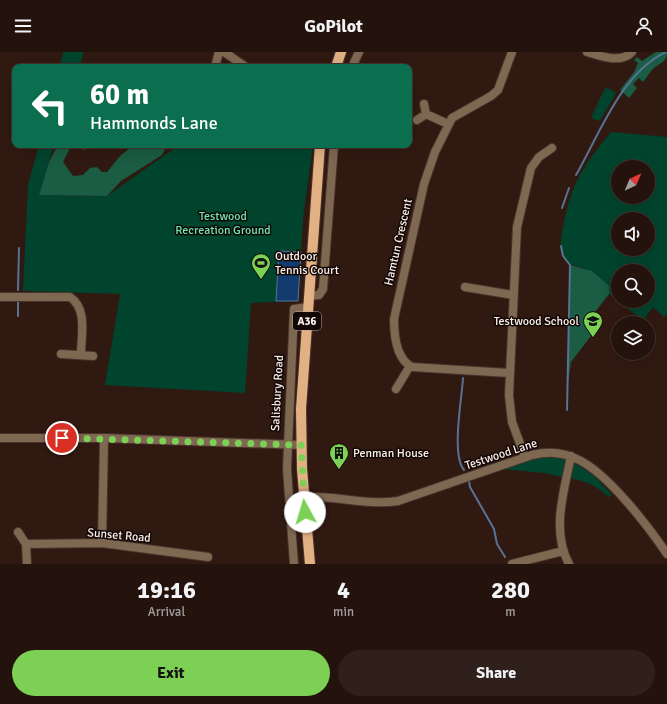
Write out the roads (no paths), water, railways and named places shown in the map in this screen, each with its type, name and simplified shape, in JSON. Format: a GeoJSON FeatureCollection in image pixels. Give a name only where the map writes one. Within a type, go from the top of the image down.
{"type":"FeatureCollection","features":[{"type":"Feature","properties":{"kind":"main road"},"geometry":{"type":"LineString","coordinates":[[337,64],[341,52]]}},
{"type":"Feature","properties":{"kind":"main road","name":"A36"},"geometry":{"type":"LineString","coordinates":[[310,564],[301,445],[308,307],[320,148]]}},
{"type":"Feature","properties":{"kind":"street"},"geometry":{"type":"LineString","coordinates":[[216,64],[219,52]]}},
{"type":"Feature","properties":{"kind":"street"},"geometry":{"type":"LineString","coordinates":[[224,52],[242,64]]}},
{"type":"Feature","properties":{"kind":"street"},"geometry":{"type":"LineString","coordinates":[[353,64],[359,52]]}},
{"type":"Feature","properties":{"kind":"street","name":"Hamtun Crescent"},"geometry":{"type":"LineString","coordinates":[[410,366],[403,359],[396,340],[394,320],[395,309],[430,164],[448,124],[458,113],[487,99],[498,90],[512,52]]}},
{"type":"Feature","properties":{"kind":"street"},"geometry":{"type":"LineString","coordinates":[[587,52],[609,58],[622,58],[632,52]]}},
{"type":"Feature","properties":{"kind":"street"},"geometry":{"type":"LineString","coordinates":[[424,104],[426,114]]}},
{"type":"Feature","properties":{"kind":"street"},"geometry":{"type":"LineString","coordinates":[[426,114],[448,124]]}},
{"type":"Feature","properties":{"kind":"street"},"geometry":{"type":"LineString","coordinates":[[417,120],[426,114]]}},
{"type":"Feature","properties":{"kind":"street"},"geometry":{"type":"LineString","coordinates":[[309,296],[319,295],[323,289],[334,148]]}},
{"type":"Feature","properties":{"kind":"street"},"geometry":{"type":"LineString","coordinates":[[525,457],[509,406],[509,373],[517,227],[528,178],[535,162],[552,148]]}},
{"type":"Feature","properties":{"kind":"street"},"geometry":{"type":"LineString","coordinates":[[465,287],[513,295]]}},
{"type":"Feature","properties":{"kind":"street"},"geometry":{"type":"LineString","coordinates":[[0,297],[70,297],[77,301],[81,309],[81,355]]}},
{"type":"Feature","properties":{"kind":"street","name":"Salisbury Road"},"geometry":{"type":"LineString","coordinates":[[294,564],[287,469],[294,309],[308,307]]}},
{"type":"Feature","properties":{"kind":"street"},"geometry":{"type":"LineString","coordinates":[[61,354],[93,356]]}},
{"type":"Feature","properties":{"kind":"street"},"geometry":{"type":"LineString","coordinates":[[396,389],[410,366],[422,369],[509,373]]}},
{"type":"Feature","properties":{"kind":"street"},"geometry":{"type":"LineString","coordinates":[[0,438],[104,438],[301,445]]}},
{"type":"Feature","properties":{"kind":"street"},"geometry":{"type":"LineString","coordinates":[[102,543],[104,438]]}},
{"type":"Feature","properties":{"kind":"street","name":"Testwood Lane"},"geometry":{"type":"LineString","coordinates":[[304,497],[323,497],[380,503],[398,501],[525,457],[550,452],[570,456],[586,464],[603,478],[642,520],[667,554]]}},
{"type":"Feature","properties":{"kind":"street"},"geometry":{"type":"LineString","coordinates":[[569,564],[563,551],[560,518],[570,456]]}},
{"type":"Feature","properties":{"kind":"street"},"geometry":{"type":"LineString","coordinates":[[18,532],[26,544],[27,564]]}},
{"type":"Feature","properties":{"kind":"street","name":"Sunset Road"},"geometry":{"type":"LineString","coordinates":[[26,544],[102,543],[208,557]]}},
{"type":"Feature","properties":{"kind":"street"},"geometry":{"type":"LineString","coordinates":[[512,564],[563,551]]}},
{"type":"Feature","properties":{"kind":"water"},"geometry":{"type":"Polygon","coordinates":[[[279,251],[301,252],[298,301],[276,301],[279,251]]]}},
{"type":"Feature","properties":{"kind":"waterway"},"geometry":{"type":"LineString","coordinates":[[576,175],[613,106],[624,89],[650,61],[666,52]]}},
{"type":"Feature","properties":{"kind":"waterway"},"geometry":{"type":"LineString","coordinates":[[562,208],[569,188]]}},
{"type":"Feature","properties":{"kind":"waterway"},"geometry":{"type":"LineString","coordinates":[[561,246],[563,256],[570,265],[567,410]]}},
{"type":"Feature","properties":{"kind":"waterway"},"geometry":{"type":"LineString","coordinates":[[18,290],[19,248]]}},
{"type":"Feature","properties":{"kind":"waterway"},"geometry":{"type":"LineString","coordinates":[[18,302],[18,316]]}},
{"type":"Feature","properties":{"kind":"waterway"},"geometry":{"type":"LineString","coordinates":[[463,378],[458,426],[458,452],[460,463],[464,470]]}},
{"type":"Feature","properties":{"kind":"waterway"},"geometry":{"type":"LineString","coordinates":[[469,481],[470,487],[494,529],[497,544],[505,557]]}},
{"type":"Feature","properties":{"kind":"place","name":"Outdoor Tennis Court"},"geometry":{"type":"Point","coordinates":[261,280]}},
{"type":"Feature","properties":{"kind":"place","name":"Testwood School"},"geometry":{"type":"Point","coordinates":[593,338]}},
{"type":"Feature","properties":{"kind":"place","name":"Penman House"},"geometry":{"type":"Point","coordinates":[339,470]}},
{"type":"Feature","properties":{"kind":"park label","name":"Testwood Recreation Ground"},"geometry":{"type":"Point","coordinates":[223,223]}}]}
